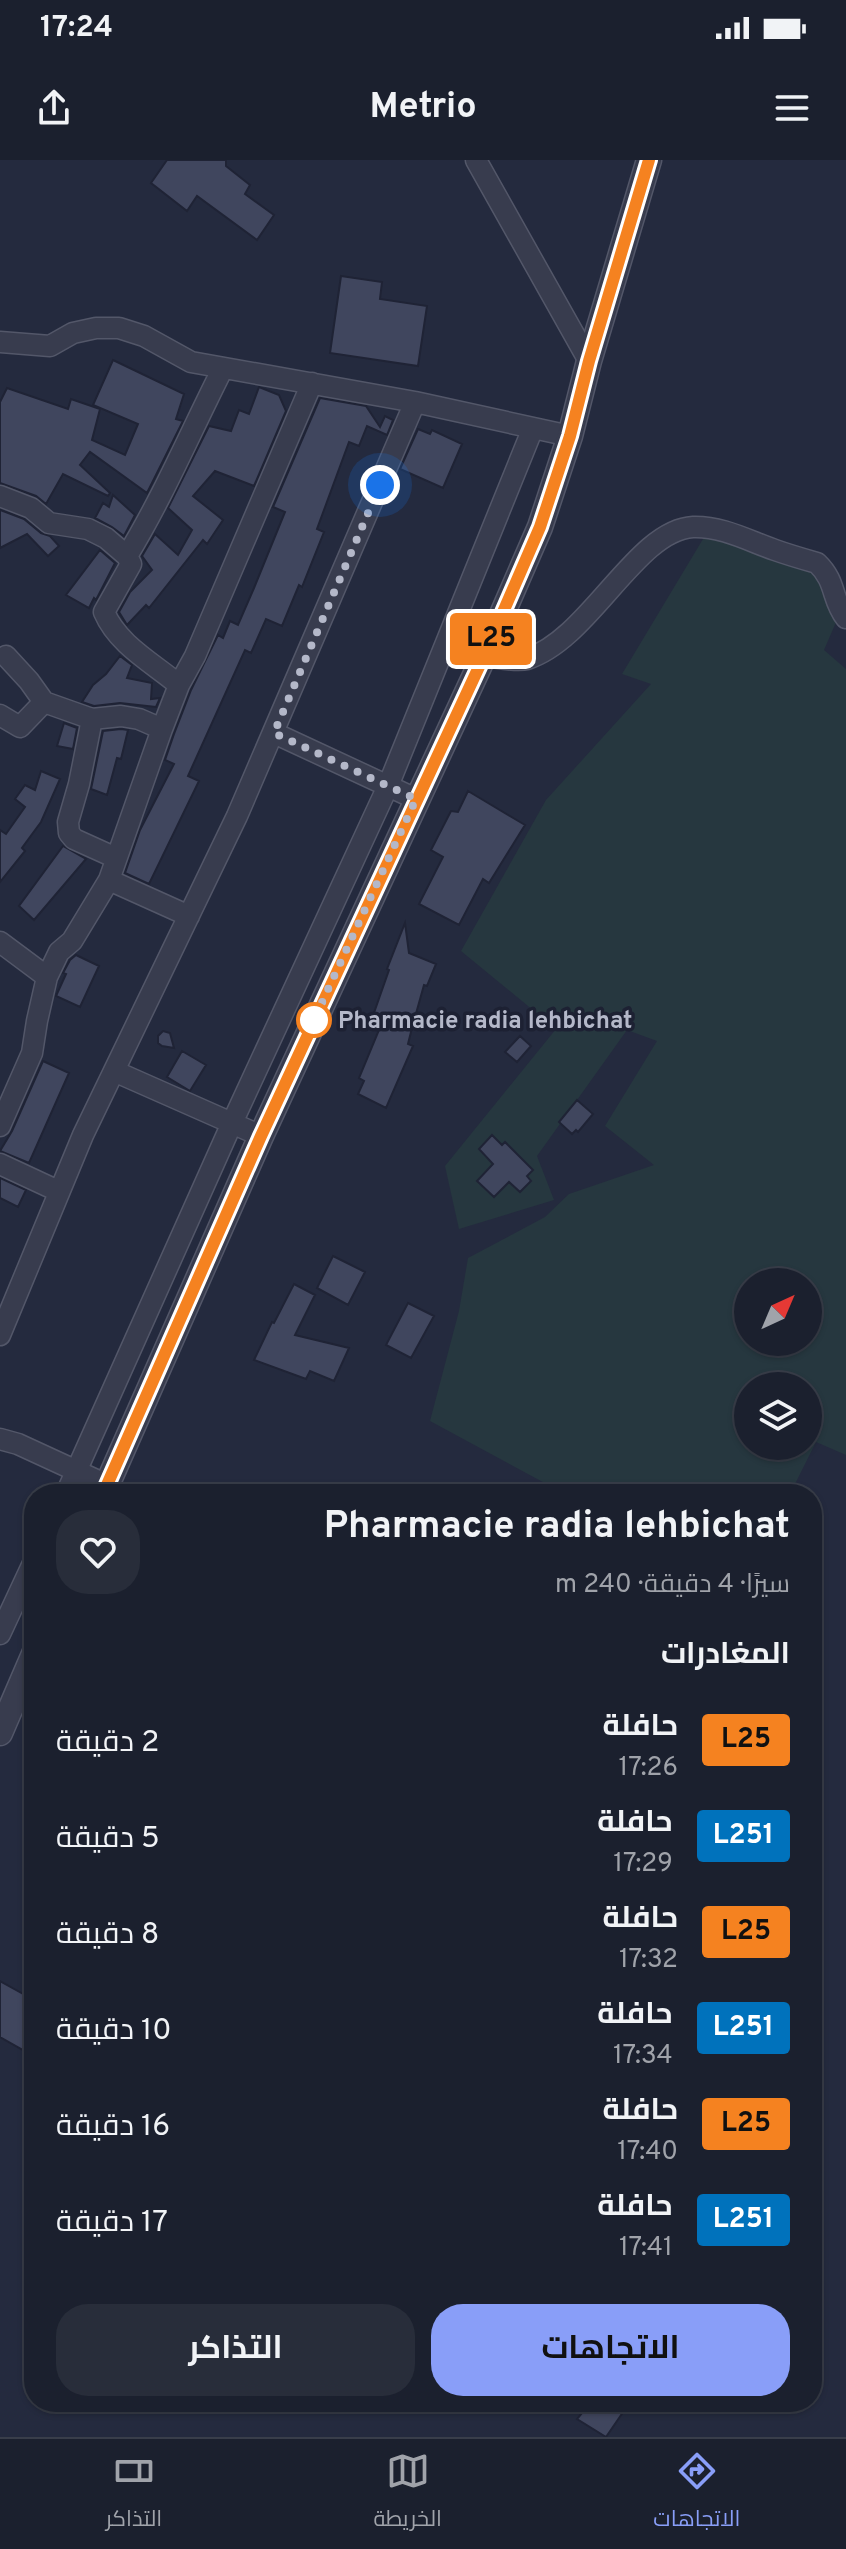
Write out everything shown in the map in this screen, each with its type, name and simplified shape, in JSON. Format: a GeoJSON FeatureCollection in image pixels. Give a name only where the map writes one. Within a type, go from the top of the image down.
{"type":"FeatureCollection","features":[{"type":"Feature","properties":{"kind":"street"},"geometry":{"type":"LineString","coordinates":[[476,160],[589,361]]}},
{"type":"Feature","properties":{"kind":"street"},"geometry":{"type":"LineString","coordinates":[[107,1484],[261,1136],[484,656],[540,527],[570,436],[649,160]]}},
{"type":"Feature","properties":{"kind":"street"},"geometry":{"type":"LineString","coordinates":[[0,342],[50,346],[84,330],[119,328],[144,336],[191,362],[415,402],[570,436]]}},
{"type":"Feature","properties":{"kind":"street"},"geometry":{"type":"LineString","coordinates":[[127,556],[176,468],[223,368]]}},
{"type":"Feature","properties":{"kind":"street"},"geometry":{"type":"LineString","coordinates":[[3,1112],[32,1053],[47,977],[59,952],[72,941],[109,880],[179,685],[195,656],[312,383]]}},
{"type":"Feature","properties":{"kind":"street"},"geometry":{"type":"LineString","coordinates":[[0,1335],[58,1191],[274,733],[415,402]]}},
{"type":"Feature","properties":{"kind":"street"},"geometry":{"type":"LineString","coordinates":[[71,1484],[232,1123],[388,786],[533,428]]}},
{"type":"Feature","properties":{"kind":"street"},"geometry":{"type":"LineString","coordinates":[[0,496],[31,508],[49,523],[88,529],[106,538],[127,556],[131,564],[104,612],[107,621],[140,656],[179,685]]}},
{"type":"Feature","properties":{"kind":"street"},"geometry":{"type":"LineString","coordinates":[[484,656],[525,660],[555,643],[597,607],[645,550],[669,533],[691,527],[717,528],[817,563],[827,573],[846,618]]}},
{"type":"Feature","properties":{"kind":"street"},"geometry":{"type":"LineString","coordinates":[[6,656],[44,702],[92,719],[121,716],[139,719],[162,729]]}},
{"type":"Feature","properties":{"kind":"street"},"geometry":{"type":"LineString","coordinates":[[0,715],[20,727],[44,702]]}},
{"type":"Feature","properties":{"kind":"street"},"geometry":{"type":"LineString","coordinates":[[92,719],[68,822],[69,833],[74,839],[116,858]]}},
{"type":"Feature","properties":{"kind":"street"},"geometry":{"type":"LineString","coordinates":[[274,733],[416,799]]}},
{"type":"Feature","properties":{"kind":"street"},"geometry":{"type":"LineString","coordinates":[[109,880],[189,916]]}},
{"type":"Feature","properties":{"kind":"street"},"geometry":{"type":"LineString","coordinates":[[0,942],[47,977]]}},
{"type":"Feature","properties":{"kind":"street"},"geometry":{"type":"LineString","coordinates":[[114,1071],[261,1136]]}},
{"type":"Feature","properties":{"kind":"street"},"geometry":{"type":"LineString","coordinates":[[0,1164],[58,1191]]}},
{"type":"Feature","properties":{"kind":"street"},"geometry":{"type":"LineString","coordinates":[[0,1439],[77,1470],[98,1484]]}},
{"type":"Feature","properties":{"kind":"street"},"geometry":{"type":"LineString","coordinates":[[0,1634],[24,1582]]}},
{"type":"Feature","properties":{"kind":"street"},"geometry":{"type":"LineString","coordinates":[[0,1733],[24,1677]]}},
{"type":"Feature","properties":{"kind":"shaded area"},"geometry":{"type":"Polygon","coordinates":[[[706,534],[817,567],[837,620],[824,650],[846,669],[846,1455],[822,1445],[822,1372],[734,1372],[734,1460],[807,1460],[795,1484],[547,1484],[430,1421],[459,1311],[468,1258],[545,1217],[569,1194],[654,1165],[605,1126],[657,1041],[627,1030],[537,1156],[554,1200],[459,1229],[445,1166],[556,1029],[461,951],[546,800],[651,684],[622,674],[706,534]]]}},
{"type":"Feature","properties":{"kind":"building"},"geometry":{"type":"Polygon","coordinates":[[[167,160],[226,160],[226,166],[250,185],[245,194],[274,215],[257,240],[197,196],[187,211],[151,183],[167,160]]]}},
{"type":"Feature","properties":{"kind":"building"},"geometry":{"type":"Polygon","coordinates":[[[341,276],[382,282],[380,299],[427,306],[418,366],[330,353],[341,276]]]}},
{"type":"Feature","properties":{"kind":"building"},"geometry":{"type":"Polygon","coordinates":[[[113,360],[184,394],[176,419],[183,421],[147,493],[90,452],[80,465],[110,493],[108,496],[63,474],[46,504],[36,496],[0,483],[0,402],[7,388],[68,409],[71,399],[100,409],[92,440],[125,455],[138,424],[93,405],[113,360]]]}},
{"type":"Feature","properties":{"kind":"building"},"geometry":{"type":"Polygon","coordinates":[[[259,387],[279,395],[286,411],[254,486],[215,471],[193,496],[223,520],[207,544],[203,540],[149,608],[146,605],[127,625],[119,612],[130,592],[152,570],[142,556],[155,534],[178,555],[192,530],[168,508],[209,426],[231,431],[239,410],[249,414],[259,387]]]}},
{"type":"Feature","properties":{"kind":"building"},"geometry":{"type":"Polygon","coordinates":[[[320,398],[366,406],[380,427],[385,416],[393,420],[387,435],[367,426],[359,446],[349,442],[317,529],[324,532],[302,587],[299,585],[282,626],[266,619],[251,653],[245,650],[188,776],[199,781],[149,884],[125,873],[140,830],[174,764],[165,760],[191,690],[218,635],[223,638],[230,621],[238,625],[254,588],[285,512],[273,507],[320,398]]]}},
{"type":"Feature","properties":{"kind":"building"},"geometry":{"type":"Polygon","coordinates":[[[418,429],[430,434],[432,430],[462,444],[443,488],[400,469],[418,429]]]}},
{"type":"Feature","properties":{"kind":"building"},"geometry":{"type":"Polygon","coordinates":[[[113,495],[135,515],[124,536],[95,518],[103,503],[109,507],[113,495]]]}},
{"type":"Feature","properties":{"kind":"building"},"geometry":{"type":"Polygon","coordinates":[[[0,510],[24,519],[41,533],[50,536],[59,546],[48,556],[27,534],[0,548],[0,510]]]}},
{"type":"Feature","properties":{"kind":"building"},"geometry":{"type":"Polygon","coordinates":[[[100,550],[115,563],[89,608],[66,595],[100,550]]]}},
{"type":"Feature","properties":{"kind":"building"},"geometry":{"type":"Polygon","coordinates":[[[120,656],[132,665],[127,678],[152,683],[151,699],[160,698],[156,707],[120,703],[94,706],[82,702],[120,656]]]}},
{"type":"Feature","properties":{"kind":"building"},"geometry":{"type":"Polygon","coordinates":[[[64,723],[77,728],[73,749],[57,746],[64,723]]]}},
{"type":"Feature","properties":{"kind":"building"},"geometry":{"type":"Polygon","coordinates":[[[128,730],[107,795],[91,789],[103,731],[128,730]]]}},
{"type":"Feature","properties":{"kind":"building"},"geometry":{"type":"Polygon","coordinates":[[[41,771],[60,779],[41,822],[22,848],[25,851],[0,882],[0,830],[6,834],[25,807],[15,799],[25,785],[35,790],[41,771]]]}},
{"type":"Feature","properties":{"kind":"building"},"geometry":{"type":"Polygon","coordinates":[[[468,791],[525,825],[489,883],[483,879],[459,925],[419,904],[443,857],[431,850],[451,811],[458,812],[468,791]]]}},
{"type":"Feature","properties":{"kind":"building"},"geometry":{"type":"Polygon","coordinates":[[[63,846],[86,859],[34,920],[19,906],[63,846]]]}},
{"type":"Feature","properties":{"kind":"building"},"geometry":{"type":"Polygon","coordinates":[[[405,923],[409,953],[436,964],[427,986],[424,985],[408,1044],[413,1046],[386,1108],[358,1094],[364,1081],[359,1078],[379,1030],[369,1027],[405,923]]]}},
{"type":"Feature","properties":{"kind":"building"},"geometry":{"type":"Polygon","coordinates":[[[76,955],[99,966],[80,1007],[56,996],[66,974],[63,973],[76,955]]]}},
{"type":"Feature","properties":{"kind":"building"},"geometry":{"type":"Polygon","coordinates":[[[163,1031],[170,1033],[174,1048],[158,1043],[158,1036],[163,1031]]]}},
{"type":"Feature","properties":{"kind":"building"},"geometry":{"type":"Polygon","coordinates":[[[520,1036],[531,1046],[517,1062],[505,1052],[520,1036]]]}},
{"type":"Feature","properties":{"kind":"building"},"geometry":{"type":"Polygon","coordinates":[[[182,1051],[206,1065],[190,1091],[167,1077],[182,1051]]]}},
{"type":"Feature","properties":{"kind":"building"},"geometry":{"type":"Polygon","coordinates":[[[43,1061],[69,1073],[29,1163],[0,1151],[43,1061]]]}},
{"type":"Feature","properties":{"kind":"building"},"geometry":{"type":"Polygon","coordinates":[[[577,1100],[593,1114],[578,1132],[576,1130],[572,1134],[559,1122],[577,1100]]]}},
{"type":"Feature","properties":{"kind":"building"},"geometry":{"type":"Polygon","coordinates":[[[492,1135],[502,1145],[505,1142],[533,1170],[527,1176],[531,1181],[520,1192],[509,1182],[494,1197],[477,1181],[493,1164],[479,1149],[492,1135]]]}},
{"type":"Feature","properties":{"kind":"building"},"geometry":{"type":"Polygon","coordinates":[[[0,1178],[26,1190],[18,1207],[0,1198],[0,1178]]]}},
{"type":"Feature","properties":{"kind":"building"},"geometry":{"type":"Polygon","coordinates":[[[333,1256],[365,1272],[348,1305],[317,1288],[333,1256]]]}},
{"type":"Feature","properties":{"kind":"building"},"geometry":{"type":"Polygon","coordinates":[[[294,1284],[315,1295],[295,1335],[349,1348],[334,1381],[310,1371],[306,1379],[254,1360],[294,1284]]]}},
{"type":"Feature","properties":{"kind":"building"},"geometry":{"type":"Polygon","coordinates":[[[408,1303],[434,1316],[411,1358],[386,1345],[408,1303]]]}},
{"type":"Feature","properties":{"kind":"building"},"geometry":{"type":"Polygon","coordinates":[[[0,1981],[24,1994],[24,2048],[0,2037],[0,1981]]]}},
{"type":"Feature","properties":{"kind":"building"},"geometry":{"type":"Polygon","coordinates":[[[583,2412],[623,2412],[606,2437],[577,2419],[583,2412]]]}},
{"type":"Feature","properties":{"kind":"bus line","name":"L25"},"geometry":{"type":"LineString","coordinates":[[107,1484],[261,1136],[484,656],[540,527],[570,436],[649,160]]}},
{"type":"Feature","properties":{"kind":"place","name":"Pharmacie radia lehbichat"},"geometry":{"type":"Point","coordinates":[314,1020]}},
{"type":"Feature","properties":{"kind":"route"},"geometry":{"type":"LineString","coordinates":[[314,1020],[312,1024],[416,799],[274,733],[380,485]]}}]}
